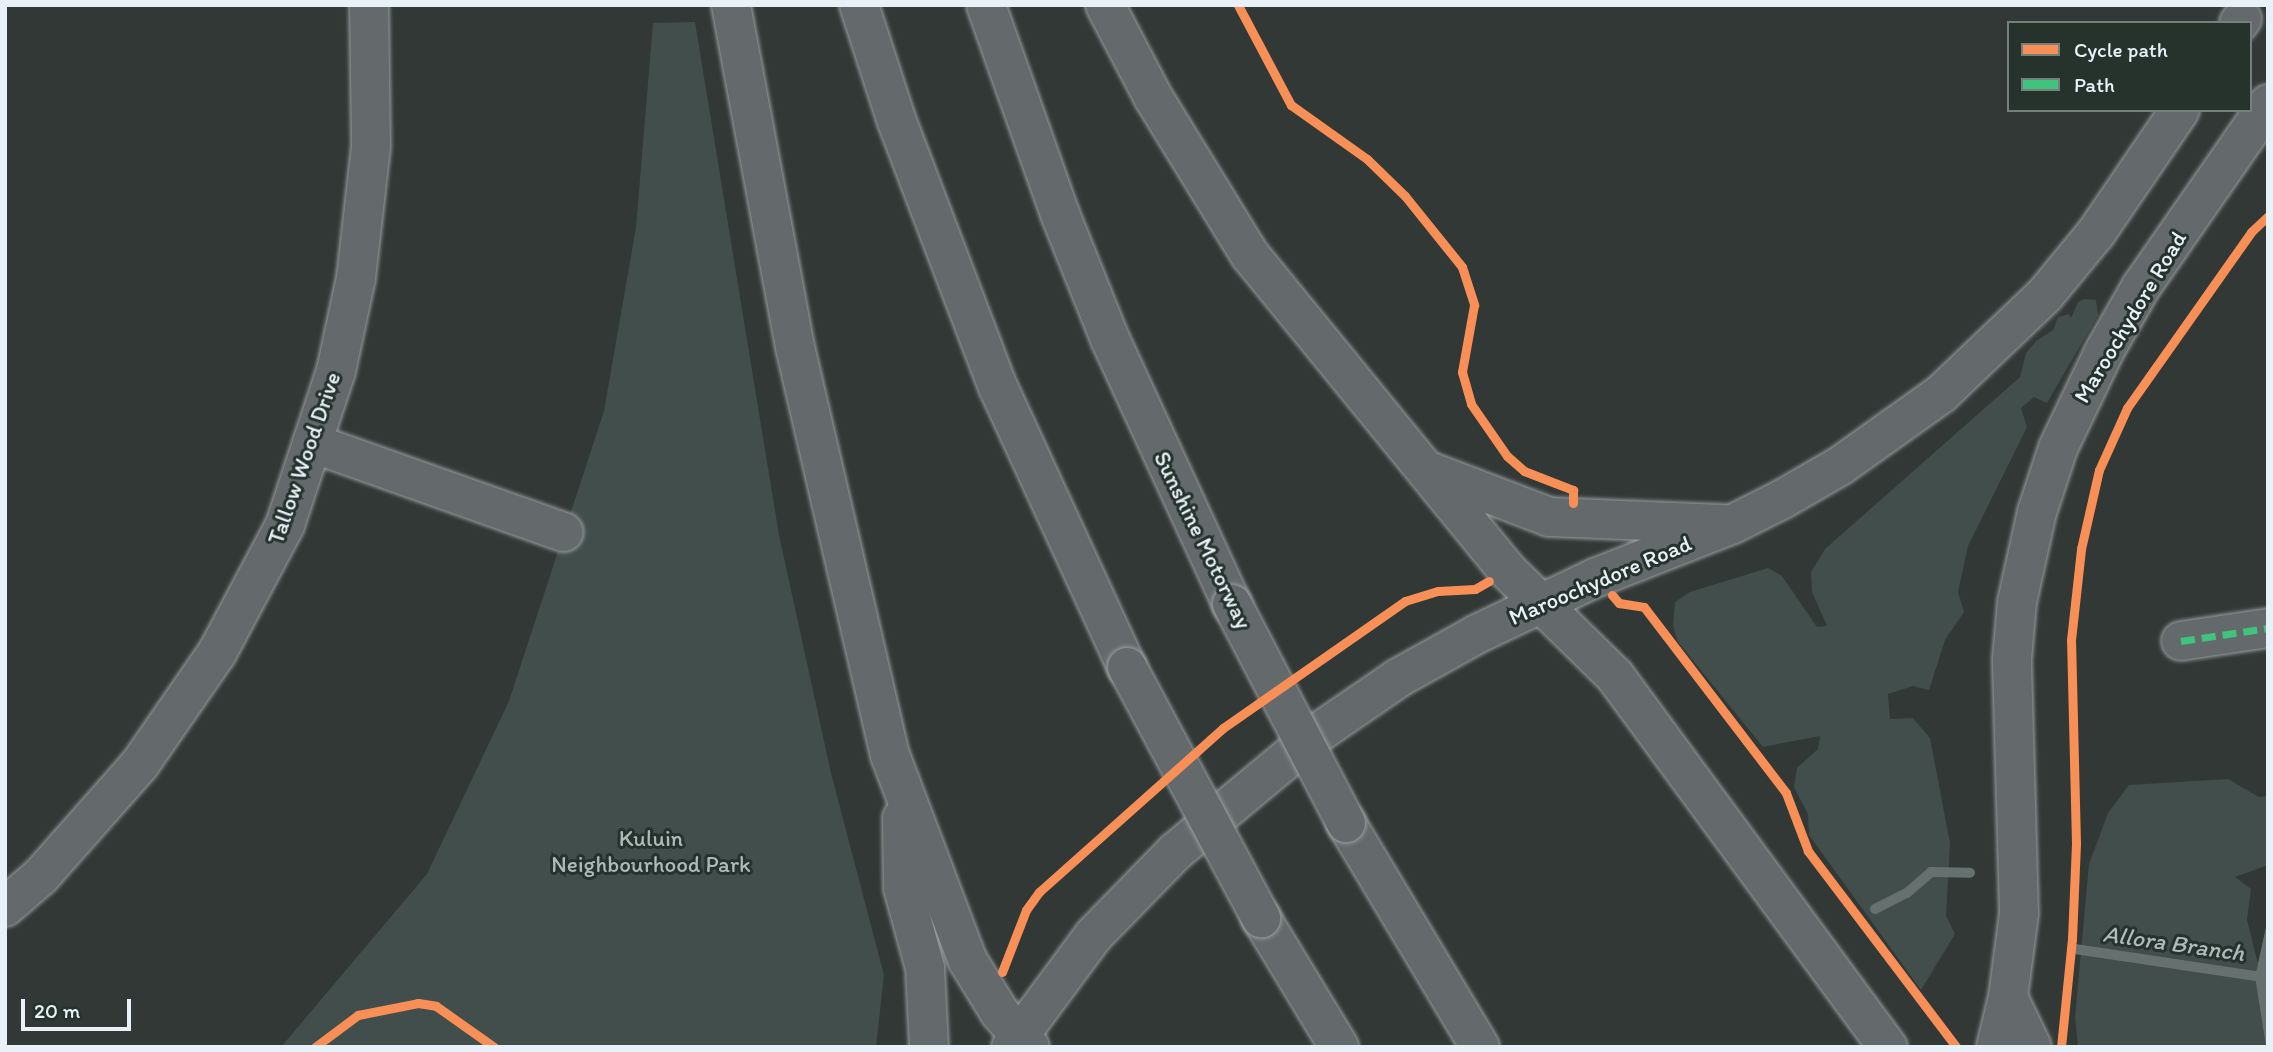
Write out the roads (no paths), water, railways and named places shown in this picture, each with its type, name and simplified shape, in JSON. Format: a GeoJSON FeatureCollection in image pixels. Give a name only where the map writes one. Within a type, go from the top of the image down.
{"type":"FeatureCollection","features":[{"type":"Feature","properties":{"kind":"main road","name":"Tallow Wood Drive"},"geometry":{"type":"LineString","coordinates":[[5,907],[41,876],[140,764],[217,653],[285,524],[336,371],[356,278],[371,146],[369,5]]}},
{"type":"Feature","properties":{"kind":"main road"},"geometry":{"type":"LineString","coordinates":[[731,5],[795,347],[869,671],[902,789],[968,961],[1020,1043]]}},
{"type":"Feature","properties":{"kind":"main road"},"geometry":{"type":"LineString","coordinates":[[859,5],[901,132],[998,387],[1127,667],[1261,918],[1339,1047]]}},
{"type":"Feature","properties":{"kind":"main road","name":"Sunshine Motorway"},"geometry":{"type":"LineString","coordinates":[[986,5],[1060,214],[1110,338],[1232,604],[1346,823],[1480,1047]]}},
{"type":"Feature","properties":{"kind":"main road"},"geometry":{"type":"LineString","coordinates":[[1105,5],[1153,97],[1250,255],[1324,351],[1506,569],[1615,676],[1657,728],[1888,1047]]}},
{"type":"Feature","properties":{"kind":"main road","name":"Maroochydore Road"},"geometry":{"type":"LineString","coordinates":[[1996,1047],[2008,996],[2021,863],[2012,659],[2017,602],[2037,512],[2058,448],[2099,361],[2141,288],[2268,104]]}},
{"type":"Feature","properties":{"kind":"main road","name":"Maroochydore Road"},"geometry":{"type":"LineString","coordinates":[[1020,1043],[1094,935],[1175,852],[1252,784],[1398,678],[1541,603],[1733,524],[1840,466],[1941,394],[1991,349],[2096,233],[2179,112]]}},
{"type":"Feature","properties":{"kind":"main road"},"geometry":{"type":"LineString","coordinates":[[312,443],[564,531]]}},
{"type":"Feature","properties":{"kind":"main road"},"geometry":{"type":"LineString","coordinates":[[1426,470],[1549,517],[1733,524]]}},
{"type":"Feature","properties":{"kind":"main road"},"geometry":{"type":"LineString","coordinates":[[2181,641],[2268,628]]}},
{"type":"Feature","properties":{"kind":"main road"},"geometry":{"type":"LineString","coordinates":[[902,789],[903,888],[925,968],[929,1047]]}},
{"type":"Feature","properties":{"kind":"main road"},"geometry":{"type":"LineString","coordinates":[[2008,996],[2032,1047]]}},
{"type":"Feature","properties":{"kind":"waterway","name":"Allora Branch"},"geometry":{"type":"LineString","coordinates":[[1875,909],[1907,893],[1931,872],[1970,873]]}},
{"type":"Feature","properties":{"kind":"waterway","name":"Allora Branch"},"geometry":{"type":"LineString","coordinates":[[2075,949],[2268,978]]}},
{"type":"Feature","properties":{"kind":"park label","name":"Kuluin Neighbourhood Park"},"geometry":{"type":"Point","coordinates":[651,851]}}]}
